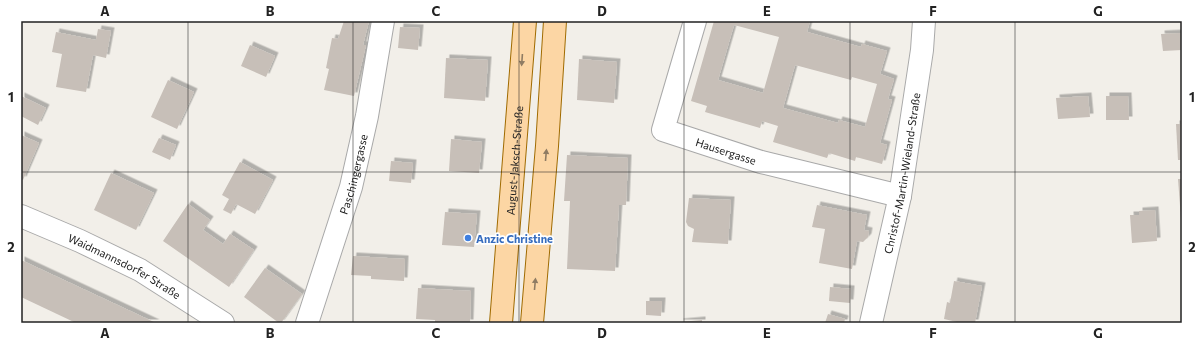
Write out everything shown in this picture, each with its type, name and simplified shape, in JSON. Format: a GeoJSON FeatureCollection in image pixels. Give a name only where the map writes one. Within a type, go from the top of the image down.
{"type":"FeatureCollection","features":[{"type":"Feature","properties":{"kind":"main road","name":"August-Jaksch-Straße"},"geometry":{"type":"LineString","coordinates":[[500,323],[525,21]]}},
{"type":"Feature","properties":{"kind":"main road"},"geometry":{"type":"LineString","coordinates":[[532,323],[547,146],[555,21]]}},
{"type":"Feature","properties":{"kind":"street","name":"Paschingergasse"},"geometry":{"type":"LineString","coordinates":[[307,323],[351,187],[367,116],[383,21]]}},
{"type":"Feature","properties":{"kind":"street","name":"Hausergasse"},"geometry":{"type":"LineString","coordinates":[[695,21],[663,130],[761,162],[900,196]]}},
{"type":"Feature","properties":{"kind":"street","name":"Christof-Martin-Wieland-Straße"},"geometry":{"type":"LineString","coordinates":[[871,323],[900,196],[922,50],[924,21]]}},
{"type":"Feature","properties":{"kind":"street","name":"Waidmannsdorfer Straße"},"geometry":{"type":"LineString","coordinates":[[21,216],[80,241],[140,270],[222,322]]}},
{"type":"Feature","properties":{"kind":"building"},"geometry":{"type":"Polygon","coordinates":[[[344,21],[369,21],[363,45],[366,45],[354,96],[324,90],[329,69],[326,68],[332,38],[338,39],[344,21]]]}},
{"type":"Feature","properties":{"kind":"building"},"geometry":{"type":"Polygon","coordinates":[[[714,21],[810,21],[807,32],[861,47],[862,44],[887,51],[880,74],[894,79],[888,99],[892,100],[880,143],[887,145],[882,164],[856,157],[855,161],[829,153],[827,158],[773,142],[778,126],[762,121],[760,128],[705,112],[707,106],[691,101],[714,21]],[[734,25],[718,80],[763,93],[779,37],[734,25]],[[795,65],[783,108],[838,123],[839,120],[865,127],[877,84],[852,77],[851,80],[795,65]]]}},
{"type":"Feature","properties":{"kind":"building"},"geometry":{"type":"Polygon","coordinates":[[[400,27],[420,28],[418,50],[398,48],[400,27]]]}},
{"type":"Feature","properties":{"kind":"building"},"geometry":{"type":"Polygon","coordinates":[[[98,29],[111,31],[106,58],[93,55],[86,92],[56,87],[62,54],[52,52],[56,32],[96,40],[98,29]]]}},
{"type":"Feature","properties":{"kind":"building"},"geometry":{"type":"Polygon","coordinates":[[[1182,33],[1182,50],[1163,51],[1161,34],[1182,33]]]}},
{"type":"Feature","properties":{"kind":"building"},"geometry":{"type":"Polygon","coordinates":[[[250,45],[275,56],[266,77],[241,66],[250,45]]]}},
{"type":"Feature","properties":{"kind":"building"},"geometry":{"type":"Polygon","coordinates":[[[446,58],[488,60],[485,101],[444,98],[446,58]]]}},
{"type":"Feature","properties":{"kind":"building"},"geometry":{"type":"Polygon","coordinates":[[[579,59],[617,62],[614,103],[577,100],[579,59]]]}},
{"type":"Feature","properties":{"kind":"building"},"geometry":{"type":"Polygon","coordinates":[[[168,80],[194,92],[177,129],[151,117],[168,80]]]}},
{"type":"Feature","properties":{"kind":"building"},"geometry":{"type":"Polygon","coordinates":[[[21,96],[46,108],[38,125],[21,116],[21,96]]]}},
{"type":"Feature","properties":{"kind":"building"},"geometry":{"type":"Polygon","coordinates":[[[1088,96],[1090,117],[1058,119],[1056,98],[1088,96]]]}},
{"type":"Feature","properties":{"kind":"building"},"geometry":{"type":"Polygon","coordinates":[[[1106,96],[1128,96],[1129,120],[1106,120],[1106,96]]]}},
{"type":"Feature","properties":{"kind":"building"},"geometry":{"type":"Polygon","coordinates":[[[1176,124],[1182,124],[1182,160],[1178,160],[1176,124]]]}},
{"type":"Feature","properties":{"kind":"building"},"geometry":{"type":"Polygon","coordinates":[[[21,135],[39,143],[23,180],[21,179],[21,135]]]}},
{"type":"Feature","properties":{"kind":"building"},"geometry":{"type":"Polygon","coordinates":[[[159,138],[176,145],[170,160],[152,152],[159,138]]]}},
{"type":"Feature","properties":{"kind":"building"},"geometry":{"type":"Polygon","coordinates":[[[451,139],[482,142],[479,173],[449,171],[451,139]]]}},
{"type":"Feature","properties":{"kind":"building"},"geometry":{"type":"Polygon","coordinates":[[[567,155],[628,158],[626,205],[619,205],[615,271],[567,269],[570,201],[564,201],[567,155]]]}},
{"type":"Feature","properties":{"kind":"building"},"geometry":{"type":"Polygon","coordinates":[[[391,161],[413,163],[411,183],[389,181],[391,161]]]}},
{"type":"Feature","properties":{"kind":"building"},"geometry":{"type":"Polygon","coordinates":[[[240,162],[273,180],[255,214],[236,204],[231,214],[223,210],[229,199],[222,195],[240,162]]]}},
{"type":"Feature","properties":{"kind":"building"},"geometry":{"type":"Polygon","coordinates":[[[111,173],[154,193],[136,230],[94,210],[111,173]]]}},
{"type":"Feature","properties":{"kind":"building"},"geometry":{"type":"Polygon","coordinates":[[[1178,179],[1182,179],[1182,219],[1181,219],[1178,179]]]}},
{"type":"Feature","properties":{"kind":"building"},"geometry":{"type":"Polygon","coordinates":[[[689,198],[731,200],[728,244],[692,242],[694,229],[688,226],[686,222],[689,198]]]}},
{"type":"Feature","properties":{"kind":"building"},"geometry":{"type":"Polygon","coordinates":[[[188,204],[210,220],[203,230],[223,244],[230,234],[254,250],[229,287],[163,241],[188,204]]]}},
{"type":"Feature","properties":{"kind":"building"},"geometry":{"type":"Polygon","coordinates":[[[817,205],[867,215],[864,230],[869,231],[868,237],[863,242],[857,241],[852,269],[819,263],[825,229],[812,227],[817,205]]]}},
{"type":"Feature","properties":{"kind":"building"},"geometry":{"type":"Polygon","coordinates":[[[1155,210],[1157,241],[1132,243],[1130,215],[1139,215],[1139,211],[1155,210]]]}},
{"type":"Feature","properties":{"kind":"building"},"geometry":{"type":"Polygon","coordinates":[[[445,212],[477,214],[474,247],[442,245],[445,212]]]}},
{"type":"Feature","properties":{"kind":"building"},"geometry":{"type":"Polygon","coordinates":[[[353,256],[405,259],[404,281],[371,279],[371,276],[351,275],[353,256]]]}},
{"type":"Feature","properties":{"kind":"building"},"geometry":{"type":"Polygon","coordinates":[[[21,260],[156,323],[76,323],[21,297],[21,260]]]}},
{"type":"Feature","properties":{"kind":"building"},"geometry":{"type":"Polygon","coordinates":[[[265,268],[302,294],[281,323],[244,297],[265,268]]]}},
{"type":"Feature","properties":{"kind":"building"},"geometry":{"type":"Polygon","coordinates":[[[954,281],[982,286],[975,323],[957,323],[944,319],[947,302],[950,303],[954,281]]]}},
{"type":"Feature","properties":{"kind":"building"},"geometry":{"type":"Polygon","coordinates":[[[830,287],[851,289],[850,303],[829,301],[830,287]]]}},
{"type":"Feature","properties":{"kind":"building"},"geometry":{"type":"Polygon","coordinates":[[[418,288],[471,291],[470,323],[435,322],[435,320],[416,319],[418,288]]]}},
{"type":"Feature","properties":{"kind":"building"},"geometry":{"type":"Polygon","coordinates":[[[646,301],[662,301],[661,316],[646,315],[646,301]]]}},
{"type":"Feature","properties":{"kind":"building"},"geometry":{"type":"Polygon","coordinates":[[[828,314],[845,319],[844,323],[825,323],[828,314]]]}},
{"type":"Feature","properties":{"kind":"building"},"geometry":{"type":"Polygon","coordinates":[[[702,320],[702,323],[680,323],[680,322],[702,320]]]}},
{"type":"Feature","properties":{"kind":"place","name":"Anzic Christine"},"geometry":{"type":"Point","coordinates":[468,238]}}]}
